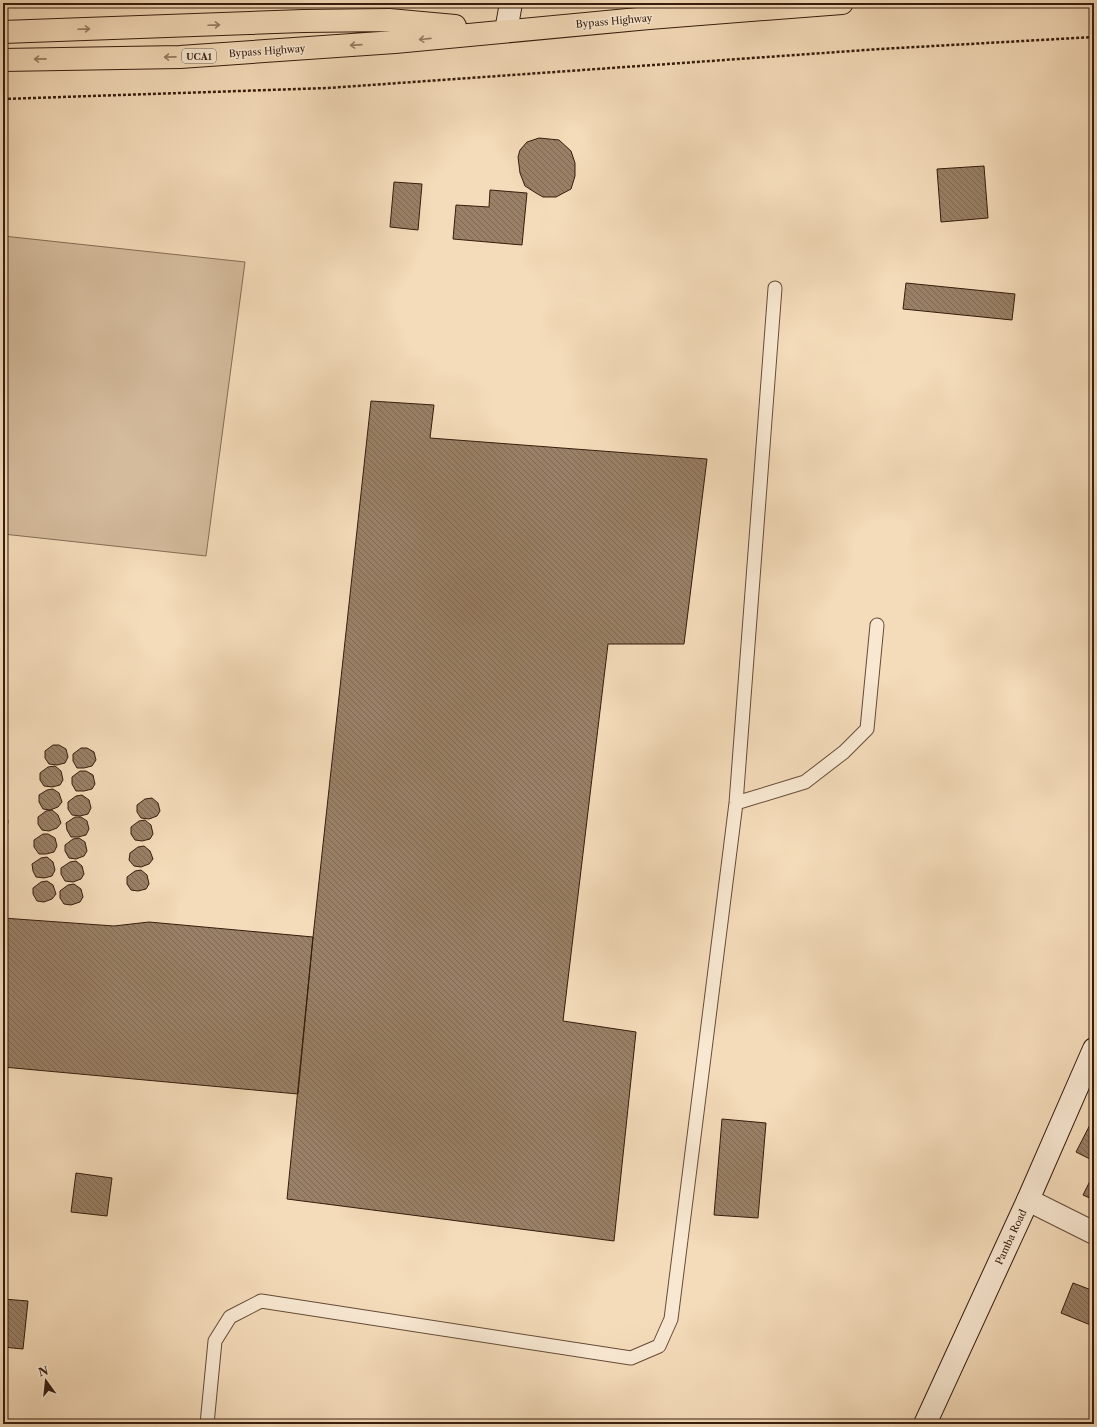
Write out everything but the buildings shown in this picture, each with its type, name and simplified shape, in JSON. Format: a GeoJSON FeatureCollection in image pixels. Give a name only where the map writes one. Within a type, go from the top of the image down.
{"type":"FeatureCollection","features":[{"type":"Feature","properties":{"kind":"main road"},"geometry":{"type":"LineString","coordinates":[[506,31],[511,3]]}},
{"type":"Feature","properties":{"kind":"main road","name":"Bypass Highway"},"geometry":{"type":"LineString","coordinates":[[3,60],[180,57],[395,42],[506,31],[842,3]]}},
{"type":"Feature","properties":{"kind":"main road","name":"Bypass Highway"},"geometry":{"type":"LineString","coordinates":[[3,32],[295,21],[389,20],[506,31]]}},
{"type":"Feature","properties":{"kind":"main road","name":"Pamba Road"},"geometry":{"type":"LineString","coordinates":[[925,1424],[1028,1200],[1094,1049]]}},
{"type":"Feature","properties":{"kind":"main road"},"geometry":{"type":"LineString","coordinates":[[1028,1200],[1094,1233]]}},
{"type":"Feature","properties":{"kind":"lane"},"geometry":{"type":"LineString","coordinates":[[207,1424],[215,1341],[230,1317],[261,1301],[631,1358],[659,1346],[671,1319],[736,803],[775,288]]}},
{"type":"Feature","properties":{"kind":"lane"},"geometry":{"type":"LineString","coordinates":[[736,803],[806,782],[844,752],[867,729],[877,625]]}},
{"type":"Feature","properties":{"kind":"path"},"geometry":{"type":"LineString","coordinates":[[3,99],[328,88],[872,50],[1094,37]]}},
{"type":"Feature","properties":{"kind":"shaded area"},"geometry":{"type":"Polygon","coordinates":[[[3,236],[245,262],[206,556],[3,534],[3,236]]]}}]}
